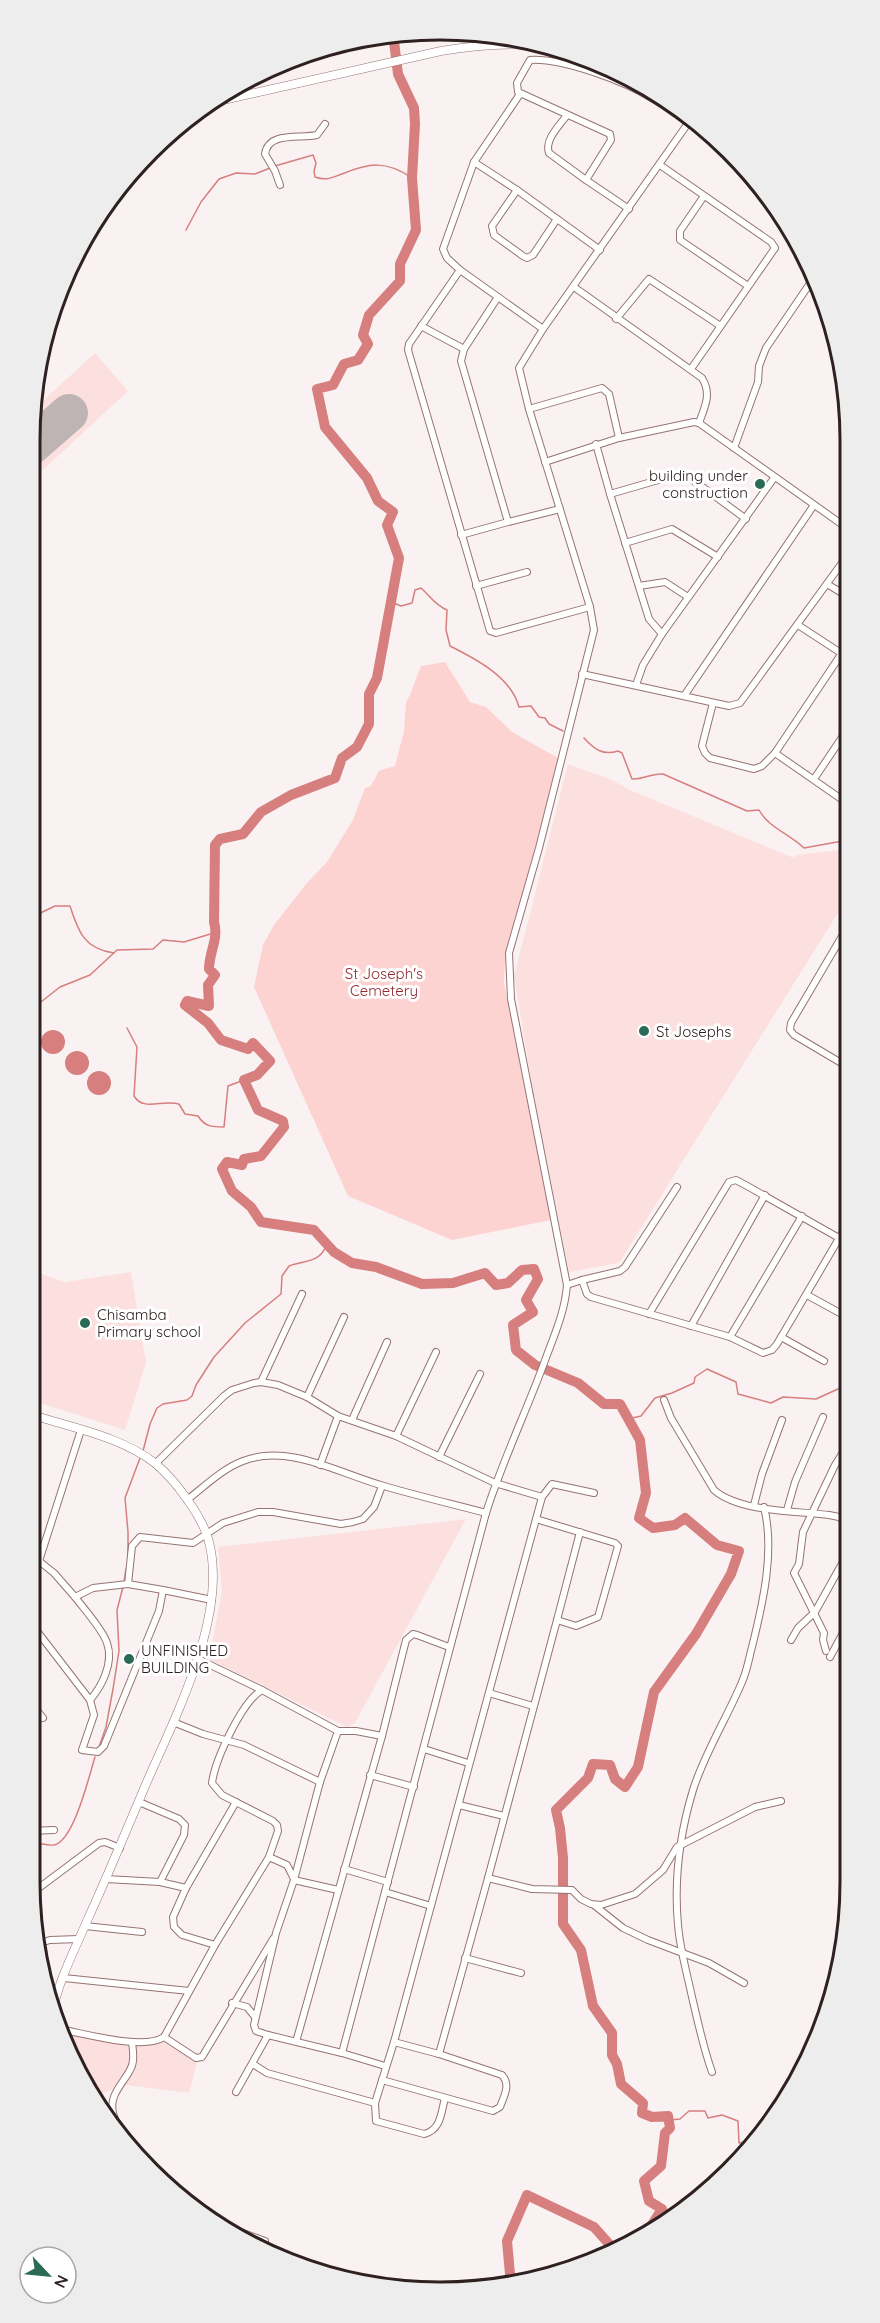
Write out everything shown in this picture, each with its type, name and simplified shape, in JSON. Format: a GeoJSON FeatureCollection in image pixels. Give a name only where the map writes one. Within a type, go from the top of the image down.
{"type":"FeatureCollection","features":[{"type":"Feature","properties":{"kind":"street"},"geometry":{"type":"LineString","coordinates":[[235,97],[407,58],[475,46],[500,45]]}},
{"type":"Feature","properties":{"kind":"street"},"geometry":{"type":"LineString","coordinates":[[586,180],[612,136],[520,94],[517,90],[518,83],[530,60],[542,59],[588,70],[619,83]]}},
{"type":"Feature","properties":{"kind":"street"},"geometry":{"type":"LineString","coordinates":[[520,94],[474,162],[443,249],[447,258],[460,270],[543,329]]}},
{"type":"Feature","properties":{"kind":"street"},"geometry":{"type":"LineString","coordinates":[[567,115],[548,143],[549,153],[629,209]]}},
{"type":"Feature","properties":{"kind":"street"},"geometry":{"type":"LineString","coordinates":[[280,185],[265,154],[266,148],[273,141],[288,136],[306,138],[317,135],[325,124]]}},
{"type":"Feature","properties":{"kind":"street"},"geometry":{"type":"LineString","coordinates":[[342,2053],[486,1513],[495,1483],[541,1374],[565,1305],[567,1285],[511,999],[508,971],[509,953],[539,848],[594,630],[590,607],[529,409],[519,368],[543,329],[686,126]]}},
{"type":"Feature","properties":{"kind":"street"},"geometry":{"type":"LineString","coordinates":[[474,162],[600,250]]}},
{"type":"Feature","properties":{"kind":"street"},"geometry":{"type":"LineString","coordinates":[[660,165],[774,246],[774,252],[719,325],[691,369]]}},
{"type":"Feature","properties":{"kind":"street"},"geometry":{"type":"LineString","coordinates":[[517,190],[492,226],[494,235],[527,258],[533,255],[557,219]]}},
{"type":"Feature","properties":{"kind":"street"},"geometry":{"type":"LineString","coordinates":[[704,196],[680,231],[680,240],[748,286]]}},
{"type":"Feature","properties":{"kind":"street"},"geometry":{"type":"LineString","coordinates":[[460,270],[421,326],[408,350],[490,631],[494,633],[590,607]]}},
{"type":"Feature","properties":{"kind":"street"},"geometry":{"type":"LineString","coordinates":[[616,319],[649,279],[719,325]]}},
{"type":"Feature","properties":{"kind":"street"},"geometry":{"type":"LineString","coordinates":[[734,448],[758,382],[759,366],[766,348],[808,285]]}},
{"type":"Feature","properties":{"kind":"street"},"geometry":{"type":"LineString","coordinates":[[574,288],[702,378],[708,387],[699,423]]}},
{"type":"Feature","properties":{"kind":"street"},"geometry":{"type":"LineString","coordinates":[[498,297],[464,349],[461,361],[508,522]]}},
{"type":"Feature","properties":{"kind":"street"},"geometry":{"type":"LineString","coordinates":[[421,326],[464,349]]}},
{"type":"Feature","properties":{"kind":"street"},"geometry":{"type":"LineString","coordinates":[[529,409],[602,388],[609,394],[619,438]]}},
{"type":"Feature","properties":{"kind":"street"},"geometry":{"type":"LineString","coordinates":[[545,462],[619,438],[688,421],[699,423],[840,523]]}},
{"type":"Feature","properties":{"kind":"street"},"geometry":{"type":"LineString","coordinates":[[596,444],[649,619],[662,634]]}},
{"type":"Feature","properties":{"kind":"street"},"geometry":{"type":"LineString","coordinates":[[610,494],[680,474],[746,519]]}},
{"type":"Feature","properties":{"kind":"street"},"geometry":{"type":"LineString","coordinates":[[636,685],[643,665],[662,634],[774,478]]}},
{"type":"Feature","properties":{"kind":"street"},"geometry":{"type":"LineString","coordinates":[[684,696],[814,505]]}},
{"type":"Feature","properties":{"kind":"street"},"geometry":{"type":"LineString","coordinates":[[461,535],[560,508]]}},
{"type":"Feature","properties":{"kind":"street"},"geometry":{"type":"LineString","coordinates":[[625,543],[672,529],[718,558]]}},
{"type":"Feature","properties":{"kind":"street"},"geometry":{"type":"LineString","coordinates":[[582,674],[729,706],[740,703],[840,566]]}},
{"type":"Feature","properties":{"kind":"street"},"geometry":{"type":"LineString","coordinates":[[476,586],[527,572]]}},
{"type":"Feature","properties":{"kind":"street"},"geometry":{"type":"LineString","coordinates":[[639,586],[665,582],[688,597]]}},
{"type":"Feature","properties":{"kind":"street"},"geometry":{"type":"LineString","coordinates":[[827,584],[840,592]]}},
{"type":"Feature","properties":{"kind":"street"},"geometry":{"type":"LineString","coordinates":[[798,624],[840,652]]}},
{"type":"Feature","properties":{"kind":"street"},"geometry":{"type":"LineString","coordinates":[[713,703],[702,747],[705,753],[710,758],[754,769],[762,766],[775,753],[840,661]]}},
{"type":"Feature","properties":{"kind":"street"},"geometry":{"type":"LineString","coordinates":[[814,779],[840,740]]}},
{"type":"Feature","properties":{"kind":"street"},"geometry":{"type":"LineString","coordinates":[[775,753],[840,797]]}},
{"type":"Feature","properties":{"kind":"street"},"geometry":{"type":"LineString","coordinates":[[840,940],[791,1023],[790,1030],[794,1035],[840,1061]]}},
{"type":"Feature","properties":{"kind":"street"},"geometry":{"type":"LineString","coordinates":[[582,1280],[591,1298],[730,1337],[763,1353],[772,1350],[781,1337],[840,1238],[736,1180],[729,1182],[649,1314]]}},
{"type":"Feature","properties":{"kind":"street"},"geometry":{"type":"LineString","coordinates":[[567,1285],[620,1271],[625,1267],[677,1187]]}},
{"type":"Feature","properties":{"kind":"street"},"geometry":{"type":"LineString","coordinates":[[691,1326],[765,1195]]}},
{"type":"Feature","properties":{"kind":"street"},"geometry":{"type":"LineString","coordinates":[[730,1337],[802,1216]]}},
{"type":"Feature","properties":{"kind":"street"},"geometry":{"type":"LineString","coordinates":[[261,1382],[302,1294]]}},
{"type":"Feature","properties":{"kind":"street"},"geometry":{"type":"LineString","coordinates":[[807,1295],[840,1314]]}},
{"type":"Feature","properties":{"kind":"street"},"geometry":{"type":"LineString","coordinates":[[307,1397],[344,1317]]}},
{"type":"Feature","properties":{"kind":"street"},"geometry":{"type":"LineString","coordinates":[[781,1337],[824,1361]]}},
{"type":"Feature","properties":{"kind":"street"},"geometry":{"type":"LineString","coordinates":[[352,1420],[387,1342]]}},
{"type":"Feature","properties":{"kind":"street"},"geometry":{"type":"LineString","coordinates":[[396,1436],[436,1352]]}},
{"type":"Feature","properties":{"kind":"street"},"geometry":{"type":"LineString","coordinates":[[440,1456],[480,1374]]}},
{"type":"Feature","properties":{"kind":"street"},"geometry":{"type":"LineString","coordinates":[[155,1464],[224,1396],[232,1390],[261,1382],[278,1385],[307,1397],[338,1416],[396,1436],[495,1483],[542,1497]]}},
{"type":"Feature","properties":{"kind":"street"},"geometry":{"type":"LineString","coordinates":[[664,1400],[671,1418],[714,1490],[728,1500],[754,1506],[840,1517]]}},
{"type":"Feature","properties":{"kind":"street"},"geometry":{"type":"LineString","coordinates":[[320,1465],[338,1416]]}},
{"type":"Feature","properties":{"kind":"street"},"geometry":{"type":"LineString","coordinates":[[40,1417],[81,1430],[133,1451],[155,1464],[175,1482],[206,1533],[210,1543],[211,1562],[212,1600],[198,1659],[120,1848],[56,1992]]}},
{"type":"Feature","properties":{"kind":"street"},"geometry":{"type":"LineString","coordinates":[[787,1510],[795,1482],[824,1417]]}},
{"type":"Feature","properties":{"kind":"street"},"geometry":{"type":"LineString","coordinates":[[754,1506],[762,1474],[782,1420]]}},
{"type":"Feature","properties":{"kind":"street"},"geometry":{"type":"LineString","coordinates":[[40,1558],[81,1430]]}},
{"type":"Feature","properties":{"kind":"street"},"geometry":{"type":"LineString","coordinates":[[187,1500],[244,1460],[279,1456],[300,1458],[382,1486],[486,1513]]}},
{"type":"Feature","properties":{"kind":"street"},"geometry":{"type":"LineString","coordinates":[[840,1461],[803,1532],[799,1564],[794,1573],[824,1633],[828,1654],[840,1636]]}},
{"type":"Feature","properties":{"kind":"street"},"geometry":{"type":"LineString","coordinates":[[445,2098],[436,2127],[424,2134],[376,2121],[375,2103],[394,2042],[542,1497],[552,1484],[594,1493]]}},
{"type":"Feature","properties":{"kind":"street"},"geometry":{"type":"LineString","coordinates":[[123,1585],[132,1546],[136,1539],[144,1536],[193,1543],[223,1523],[258,1512],[273,1512],[341,1524],[353,1522],[363,1519],[374,1507],[382,1486]]}},
{"type":"Feature","properties":{"kind":"street"},"geometry":{"type":"LineString","coordinates":[[712,2072],[704,2050],[682,1952],[677,1901],[681,1846],[693,1791],[702,1765],[744,1679],[763,1602],[769,1543],[764,1507]]}},
{"type":"Feature","properties":{"kind":"street"},"geometry":{"type":"LineString","coordinates":[[536,1519],[615,1543],[618,1548],[598,1617],[576,1626],[557,1620]]}},
{"type":"Feature","properties":{"kind":"street"},"geometry":{"type":"LineString","coordinates":[[439,2054],[489,1878],[580,1532]]}},
{"type":"Feature","properties":{"kind":"street"},"geometry":{"type":"LineString","coordinates":[[40,1562],[54,1573],[75,1597],[108,1645],[105,1677],[101,1688],[90,1700]]}},
{"type":"Feature","properties":{"kind":"street"},"geometry":{"type":"LineString","coordinates":[[791,1640],[798,1628],[815,1612],[840,1567]]}},
{"type":"Feature","properties":{"kind":"street"},"geometry":{"type":"LineString","coordinates":[[75,1597],[93,1588],[123,1585],[212,1600]]}},
{"type":"Feature","properties":{"kind":"street"},"geometry":{"type":"LineString","coordinates":[[40,1635],[90,1700],[94,1715],[82,1750],[95,1752],[101,1750],[159,1611],[163,1590]]}},
{"type":"Feature","properties":{"kind":"street"},"geometry":{"type":"LineString","coordinates":[[296,2042],[382,1736],[406,1640],[417,1635],[449,1647]]}},
{"type":"Feature","properties":{"kind":"street"},"geometry":{"type":"LineString","coordinates":[[198,1659],[338,1731],[356,1731],[382,1736]]}},
{"type":"Feature","properties":{"kind":"street"},"geometry":{"type":"LineString","coordinates":[[69,2031],[132,2042],[156,2042],[164,2037],[215,1945],[269,1857],[278,1831],[277,1825],[222,1795],[212,1783],[227,1740],[240,1714],[252,1697],[262,1690]]}},
{"type":"Feature","properties":{"kind":"street"},"geometry":{"type":"LineString","coordinates":[[489,1693],[533,1706]]}},
{"type":"Feature","properties":{"kind":"street"},"geometry":{"type":"LineString","coordinates":[[40,1715],[43,1719]]}},
{"type":"Feature","properties":{"kind":"street"},"geometry":{"type":"LineString","coordinates":[[173,1722],[244,1746],[320,1782]]}},
{"type":"Feature","properties":{"kind":"street"},"geometry":{"type":"LineString","coordinates":[[338,1731],[320,1782],[294,1880],[276,1933],[255,2018],[255,2029],[268,2035],[342,2053],[385,2067]]}},
{"type":"Feature","properties":{"kind":"street"},"geometry":{"type":"LineString","coordinates":[[424,1749],[468,1763]]}},
{"type":"Feature","properties":{"kind":"street"},"geometry":{"type":"LineString","coordinates":[[370,1775],[414,1787]]}},
{"type":"Feature","properties":{"kind":"street"},"geometry":{"type":"LineString","coordinates":[[591,1904],[605,1905],[612,1900],[635,1894],[663,1870],[672,1851],[755,1807],[781,1801]]}},
{"type":"Feature","properties":{"kind":"street"},"geometry":{"type":"LineString","coordinates":[[139,1802],[179,1819],[185,1825],[184,1835],[160,1882]]}},
{"type":"Feature","properties":{"kind":"street"},"geometry":{"type":"LineString","coordinates":[[215,1945],[187,1938],[177,1931],[172,1922],[174,1911],[186,1888],[236,1802]]}},
{"type":"Feature","properties":{"kind":"street"},"geometry":{"type":"LineString","coordinates":[[459,1805],[504,1816]]}},
{"type":"Feature","properties":{"kind":"street"},"geometry":{"type":"LineString","coordinates":[[40,1831],[54,1830]]}},
{"type":"Feature","properties":{"kind":"street"},"geometry":{"type":"LineString","coordinates":[[40,1887],[99,1843],[105,1842],[120,1848]]}},
{"type":"Feature","properties":{"kind":"street"},"geometry":{"type":"LineString","coordinates":[[269,1857],[287,1865],[294,1880]]}},
{"type":"Feature","properties":{"kind":"street"},"geometry":{"type":"LineString","coordinates":[[344,1869],[388,1882]]}},
{"type":"Feature","properties":{"kind":"street"},"geometry":{"type":"LineString","coordinates":[[489,1878],[532,1889],[572,1890],[581,1899],[597,1906],[623,1928],[709,1963],[744,1983]]}},
{"type":"Feature","properties":{"kind":"street"},"geometry":{"type":"LineString","coordinates":[[106,1879],[160,1882],[186,1888]]}},
{"type":"Feature","properties":{"kind":"street"},"geometry":{"type":"LineString","coordinates":[[294,1880],[338,1890]]}},
{"type":"Feature","properties":{"kind":"street"},"geometry":{"type":"LineString","coordinates":[[385,1892],[431,1906]]}},
{"type":"Feature","properties":{"kind":"street"},"geometry":{"type":"LineString","coordinates":[[85,1926],[142,1932]]}},
{"type":"Feature","properties":{"kind":"street"},"geometry":{"type":"LineString","coordinates":[[164,2037],[196,2058],[202,2057],[232,2003],[276,1933]]}},
{"type":"Feature","properties":{"kind":"street"},"geometry":{"type":"LineString","coordinates":[[45,1942],[79,1938]]}},
{"type":"Feature","properties":{"kind":"street"},"geometry":{"type":"LineString","coordinates":[[465,1958],[521,1973]]}},
{"type":"Feature","properties":{"kind":"street"},"geometry":{"type":"LineString","coordinates":[[64,1978],[189,1990]]}},
{"type":"Feature","properties":{"kind":"street"},"geometry":{"type":"LineString","coordinates":[[232,2003],[247,2007],[255,2018]]}},
{"type":"Feature","properties":{"kind":"street"},"geometry":{"type":"LineString","coordinates":[[236,2092],[268,2035]]}},
{"type":"Feature","properties":{"kind":"street"},"geometry":{"type":"LineString","coordinates":[[112,2111],[113,2097],[131,2069],[132,2042]]}},
{"type":"Feature","properties":{"kind":"street"},"geometry":{"type":"LineString","coordinates":[[382,2080],[496,2110],[501,2105],[507,2082],[502,2075],[394,2042]]}},
{"type":"Feature","properties":{"kind":"street"},"geometry":{"type":"LineString","coordinates":[[252,2064],[267,2073],[375,2103]]}},
{"type":"Feature","properties":{"kind":"street"},"geometry":{"type":"LineString","coordinates":[[258,2239],[265,2241]]}},
{"type":"Feature","properties":{"kind":"shaded area"},"geometry":{"type":"Polygon","coordinates":[[[95,353],[128,391],[40,473],[42,401],[95,353]]]}},
{"type":"Feature","properties":{"kind":"shaded area","name":"St Josephs"},"geometry":{"type":"Polygon","coordinates":[[[568,764],[612,780],[630,790],[794,858],[796,855],[840,850],[840,910],[619,1263],[569,1272],[532,1086],[514,976],[568,764]]]}},
{"type":"Feature","properties":{"kind":"shaded area"},"geometry":{"type":"Polygon","coordinates":[[[53,1030],[62,1033],[65,1042],[62,1051],[53,1054],[44,1051],[41,1042],[44,1033],[53,1030]]]}},
{"type":"Feature","properties":{"kind":"shaded area"},"geometry":{"type":"Polygon","coordinates":[[[77,1051],[86,1054],[89,1063],[86,1072],[77,1075],[68,1072],[65,1063],[68,1054],[77,1051]]]}},
{"type":"Feature","properties":{"kind":"shaded area"},"geometry":{"type":"Polygon","coordinates":[[[99,1071],[108,1074],[111,1083],[108,1092],[99,1095],[90,1092],[87,1083],[90,1074],[99,1071]]]}},
{"type":"Feature","properties":{"kind":"shaded area","name":"Chisamba Primary school"},"geometry":{"type":"Polygon","coordinates":[[[131,1272],[146,1363],[125,1430],[40,1403],[40,1273],[65,1282],[131,1272]]]}},
{"type":"Feature","properties":{"kind":"shaded area"},"geometry":{"type":"Polygon","coordinates":[[[466,1519],[355,1723],[347,1727],[209,1659],[222,1592],[218,1547],[466,1519]]]}},
{"type":"Feature","properties":{"kind":"shaded area"},"geometry":{"type":"Polygon","coordinates":[[[71,2035],[128,2043],[163,2041],[197,2063],[189,2093],[126,2085],[101,2094],[71,2035]]]}},
{"type":"Feature","properties":{"kind":"green space","name":"St Joseph's Cemetery"},"geometry":{"type":"Polygon","coordinates":[[[445,662],[470,702],[486,707],[512,732],[558,758],[505,963],[504,983],[551,1220],[452,1240],[348,1196],[254,987],[263,945],[274,925],[306,884],[327,862],[353,820],[365,788],[371,786],[379,771],[395,766],[404,731],[406,702],[421,666],[445,662]]]}},
{"type":"Feature","properties":{"kind":"waterway"},"geometry":{"type":"LineString","coordinates":[[394,43],[398,74],[414,108],[412,178],[416,230],[400,264],[400,281],[369,315],[363,335],[368,344],[358,360],[344,364],[333,385],[317,389],[325,427],[367,478],[378,501],[393,512],[387,525],[399,558],[377,678],[369,694],[369,724],[357,747],[342,758],[335,778],[291,795],[261,812],[243,834],[220,839],[215,845],[215,940],[209,969],[215,975],[208,985],[209,1006],[187,1001],[185,1005],[208,1023],[221,1040],[248,1049],[253,1043],[270,1061],[257,1075],[244,1080],[258,1110],[283,1121],[284,1127],[261,1156],[244,1159],[242,1165],[227,1162],[222,1169],[232,1191],[251,1207],[261,1222],[314,1230],[334,1252],[352,1263],[376,1267],[422,1284],[453,1283],[485,1273],[496,1285],[508,1283],[522,1270],[534,1269],[538,1279],[526,1300],[533,1312],[513,1325],[516,1350],[535,1365],[578,1383],[604,1404],[620,1404],[640,1440],[646,1493],[639,1518],[653,1528],[675,1525],[685,1518],[717,1545],[739,1551],[731,1574],[696,1634],[654,1692],[638,1767],[625,1787],[615,1779],[610,1765],[593,1764],[588,1778],[556,1810],[563,1858],[563,1924],[581,1950],[593,2006],[612,2033],[612,2055],[617,2064],[621,2084],[643,2103],[642,2113],[652,2117],[668,2116],[670,2128],[665,2133],[661,2166],[644,2181],[649,2201],[662,2209],[656,2219]]}},
{"type":"Feature","properties":{"kind":"waterway"},"geometry":{"type":"LineString","coordinates":[[275,166],[313,155],[316,163],[315,177],[322,179],[361,167],[377,165],[394,168],[412,178]]}},
{"type":"Feature","properties":{"kind":"waterway"},"geometry":{"type":"LineString","coordinates":[[186,230],[201,202],[219,179],[236,173],[255,174],[270,168]]}},
{"type":"Feature","properties":{"kind":"waterway"},"geometry":{"type":"LineString","coordinates":[[391,602],[401,606],[412,603],[415,590],[421,588],[447,610],[446,630],[450,646],[481,663],[501,678],[515,696],[519,707],[531,706],[539,717],[545,718],[549,724],[563,731]]}},
{"type":"Feature","properties":{"kind":"waterway"},"geometry":{"type":"LineString","coordinates":[[584,738],[599,750],[608,753],[618,751],[622,753],[632,779],[663,774],[747,811],[759,810],[773,826],[804,848],[840,841]]}},
{"type":"Feature","properties":{"kind":"waterway"},"geometry":{"type":"LineString","coordinates":[[40,913],[55,906],[70,906],[80,931],[89,943],[104,951],[114,953]]}},
{"type":"Feature","properties":{"kind":"waterway"},"geometry":{"type":"LineString","coordinates":[[40,1003],[60,987],[90,975],[117,950],[153,949],[163,940],[184,942],[217,932]]}},
{"type":"Feature","properties":{"kind":"waterway"},"geometry":{"type":"LineString","coordinates":[[127,1028],[137,1047],[134,1096],[138,1101],[148,1104],[179,1104],[185,1114],[198,1116],[209,1126],[224,1127],[228,1086],[244,1080]]}},
{"type":"Feature","properties":{"kind":"waterway"},"geometry":{"type":"LineString","coordinates":[[143,1451],[157,1408],[163,1404],[187,1400],[192,1396],[196,1385],[214,1357],[245,1323],[281,1294],[282,1276],[289,1266],[316,1258],[327,1244]]}},
{"type":"Feature","properties":{"kind":"waterway"},"geometry":{"type":"LineString","coordinates":[[628,1419],[641,1416],[655,1398],[694,1383],[695,1377],[707,1369],[736,1382],[738,1394],[771,1403],[783,1397],[816,1399],[840,1388]]}},
{"type":"Feature","properties":{"kind":"waterway"},"geometry":{"type":"LineString","coordinates":[[128,1558],[125,1498],[140,1458]]}},
{"type":"Feature","properties":{"kind":"waterway"},"geometry":{"type":"LineString","coordinates":[[124,1582],[126,1569]]}},
{"type":"Feature","properties":{"kind":"waterway"},"geometry":{"type":"LineString","coordinates":[[99,1747],[106,1727],[119,1651],[117,1610],[123,1587]]}},
{"type":"Feature","properties":{"kind":"waterway"},"geometry":{"type":"LineString","coordinates":[[40,1844],[54,1845],[61,1841],[68,1832],[80,1807],[95,1757]]}},
{"type":"Feature","properties":{"kind":"waterway"},"geometry":{"type":"LineString","coordinates":[[670,2120],[680,2119],[689,2111],[705,2111],[708,2118],[722,2115],[738,2121],[739,2143],[743,2142]]}},
{"type":"Feature","properties":{"kind":"waterway"},"geometry":{"type":"LineString","coordinates":[[510,2276],[507,2241],[527,2195],[594,2227],[610,2244]]}},
{"type":"Feature","properties":{"kind":"runway"},"geometry":{"type":"LineString","coordinates":[[40,438],[69,413]]}},
{"type":"Feature","properties":{"kind":"place","name":"building under construction"},"geometry":{"type":"Point","coordinates":[760,484]}},
{"type":"Feature","properties":{"kind":"place","name":"St Josephs"},"geometry":{"type":"Point","coordinates":[644,1031]}},
{"type":"Feature","properties":{"kind":"place","name":"Chisamba Primary school"},"geometry":{"type":"Point","coordinates":[85,1323]}},
{"type":"Feature","properties":{"kind":"place","name":"UNFINISHED BUILDING"},"geometry":{"type":"Point","coordinates":[129,1659]}}]}
